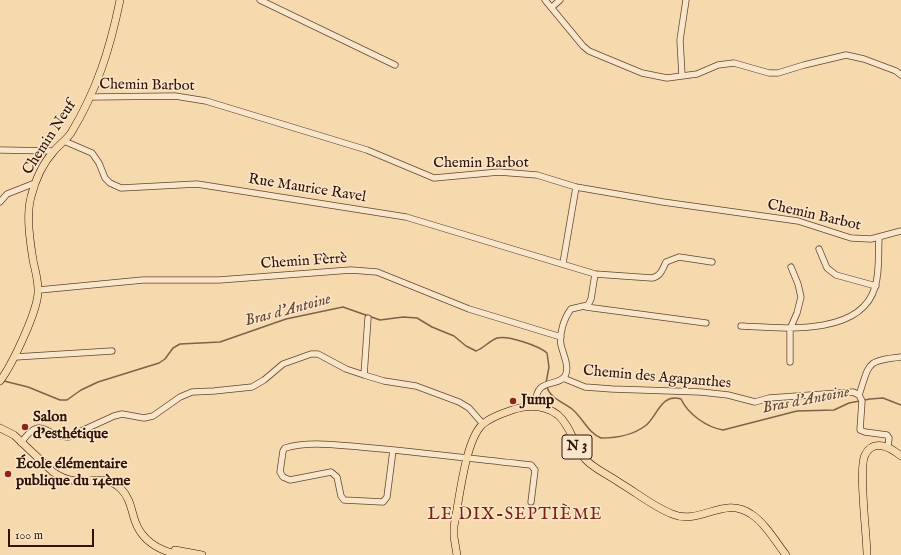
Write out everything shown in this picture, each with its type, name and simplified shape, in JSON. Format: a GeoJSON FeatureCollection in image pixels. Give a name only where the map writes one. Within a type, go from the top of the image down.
{"type":"FeatureCollection","features":[{"type":"Feature","properties":{"kind":"main road","name":"Chemin Neuf"},"geometry":{"type":"LineString","coordinates":[[1,380],[15,357],[37,303],[38,290],[33,260],[29,213],[29,205],[35,183],[54,151],[70,135],[91,97],[109,48],[120,0]]}},
{"type":"Feature","properties":{"kind":"main road","name":"N 3"},"geometry":{"type":"LineString","coordinates":[[483,424],[510,411],[523,407],[536,406],[549,409],[559,416],[566,424],[586,459],[654,504],[672,515],[685,517],[698,516],[724,507],[735,507],[744,510],[758,521],[786,555]]}},
{"type":"Feature","properties":{"kind":"main road"},"geometry":{"type":"LineString","coordinates":[[457,555],[454,526],[471,442],[483,424]]}},
{"type":"Feature","properties":{"kind":"main road"},"geometry":{"type":"LineString","coordinates":[[0,428],[14,435],[60,477],[77,481],[98,479],[109,481],[120,489],[129,501],[138,529],[148,541],[158,547],[180,555]]}},
{"type":"Feature","properties":{"kind":"main road"},"geometry":{"type":"LineString","coordinates":[[0,433],[20,442]]}},
{"type":"Feature","properties":{"kind":"main road"},"geometry":{"type":"LineString","coordinates":[[867,555],[863,462],[865,455],[869,449],[880,445],[888,446],[901,456]]}},
{"type":"Feature","properties":{"kind":"main road"},"geometry":{"type":"LineString","coordinates":[[158,547],[202,555]]}},
{"type":"Feature","properties":{"kind":"street"},"geometry":{"type":"LineString","coordinates":[[260,0],[395,66]]}},
{"type":"Feature","properties":{"kind":"street"},"geometry":{"type":"LineString","coordinates":[[545,0],[583,46],[589,51],[642,73],[667,78],[705,72],[723,64],[734,63],[769,73],[778,73],[822,60],[846,55],[864,59],[896,71],[901,75]]}},
{"type":"Feature","properties":{"kind":"street"},"geometry":{"type":"LineString","coordinates":[[552,7],[560,0]]}},
{"type":"Feature","properties":{"kind":"street"},"geometry":{"type":"LineString","coordinates":[[682,76],[680,40],[686,0]]}},
{"type":"Feature","properties":{"kind":"street","name":"Chemin Barbot"},"geometry":{"type":"LineString","coordinates":[[91,97],[175,96],[212,102],[367,150],[434,178],[499,172],[537,175],[576,186],[663,202],[798,221],[851,238],[879,238],[901,231]]}},
{"type":"Feature","properties":{"kind":"street","name":"Rue Maurice Ravel"},"geometry":{"type":"LineString","coordinates":[[64,141],[92,153],[99,163],[105,178],[110,183],[121,188],[197,184],[406,217],[595,274],[652,278],[658,277],[666,262],[679,257],[712,262]]}},
{"type":"Feature","properties":{"kind":"street"},"geometry":{"type":"LineString","coordinates":[[0,150],[54,151]]}},
{"type":"Feature","properties":{"kind":"street"},"geometry":{"type":"LineString","coordinates":[[0,202],[7,194],[35,183]]}},
{"type":"Feature","properties":{"kind":"street"},"geometry":{"type":"LineString","coordinates":[[562,263],[576,186]]}},
{"type":"Feature","properties":{"kind":"street"},"geometry":{"type":"LineString","coordinates":[[741,326],[790,329],[847,319],[859,312],[868,303],[876,286],[879,238]]}},
{"type":"Feature","properties":{"kind":"street"},"geometry":{"type":"LineString","coordinates":[[819,249],[827,268],[836,275],[876,286]]}},
{"type":"Feature","properties":{"kind":"street"},"geometry":{"type":"LineString","coordinates":[[790,362],[790,329],[797,313],[801,296],[791,267]]}},
{"type":"Feature","properties":{"kind":"street","name":"Chemin Fèrrè"},"geometry":{"type":"LineString","coordinates":[[38,290],[143,280],[219,280],[351,270],[369,271],[384,275],[469,309],[561,337]]}},
{"type":"Feature","properties":{"kind":"street"},"geometry":{"type":"LineString","coordinates":[[586,307],[591,299],[595,274]]}},
{"type":"Feature","properties":{"kind":"street"},"geometry":{"type":"LineString","coordinates":[[536,406],[537,393],[540,388],[563,378],[566,369],[561,337],[567,314],[571,309],[586,307],[706,323]]}},
{"type":"Feature","properties":{"kind":"street"},"geometry":{"type":"LineString","coordinates":[[364,375],[368,318]]}},
{"type":"Feature","properties":{"kind":"street"},"geometry":{"type":"LineString","coordinates":[[15,357],[112,351]]}},
{"type":"Feature","properties":{"kind":"street"},"geometry":{"type":"LineString","coordinates":[[20,442],[36,428],[68,437],[114,416],[122,414],[144,418],[153,416],[180,397],[192,392],[252,387],[264,380],[284,364],[306,354],[318,354],[346,369],[384,381],[416,386],[460,402],[469,408],[483,424]]}},
{"type":"Feature","properties":{"kind":"street"},"geometry":{"type":"LineString","coordinates":[[888,446],[889,438],[887,435],[862,432],[859,428],[862,401],[859,395],[866,372],[870,365],[878,360],[901,357]]}},
{"type":"Feature","properties":{"kind":"street","name":"Chemin des Agapanthes"},"geometry":{"type":"LineString","coordinates":[[563,378],[585,386],[612,389],[701,392],[728,395],[756,402],[769,398],[806,394],[853,392],[859,395]]}},
{"type":"Feature","properties":{"kind":"street"},"geometry":{"type":"LineString","coordinates":[[393,450],[387,497],[383,502],[344,500],[341,496],[337,477],[330,472],[290,480],[283,477],[280,472],[283,451],[285,448],[295,445],[313,444],[393,450],[531,465],[535,470],[530,502]]}},
{"type":"Feature","properties":{"kind":"waterway","name":"Bras d'Antoine"},"geometry":{"type":"LineString","coordinates":[[4,381],[28,387],[60,400],[67,400],[81,390],[98,382],[159,363],[165,359],[173,348],[180,344],[220,342],[286,319],[343,307],[380,320],[403,317],[417,318],[432,327],[454,336],[466,346],[476,351],[491,341],[502,337],[531,344],[547,353],[549,367],[546,383]]}},
{"type":"Feature","properties":{"kind":"waterway","name":"Bras d'Antoine"},"geometry":{"type":"LineString","coordinates":[[547,387],[554,397],[572,409],[589,429],[596,436],[601,438],[635,432],[645,426],[664,403],[674,398],[681,399],[688,410],[704,423],[723,430],[797,411],[834,410],[849,403],[870,399],[883,398],[901,405]]}},
{"type":"Feature","properties":{"kind":"place","name":"Jump"},"geometry":{"type":"Point","coordinates":[513,401]}},
{"type":"Feature","properties":{"kind":"place","name":"Salon d'esthétique"},"geometry":{"type":"Point","coordinates":[25,427]}},
{"type":"Feature","properties":{"kind":"place","name":"École élémentaire publique du 14ème"},"geometry":{"type":"Point","coordinates":[8,474]}},
{"type":"Feature","properties":{"kind":"district","name":"LE DIX-SEPTIÈME"},"geometry":{"type":"Point","coordinates":[515,516]}}]}
